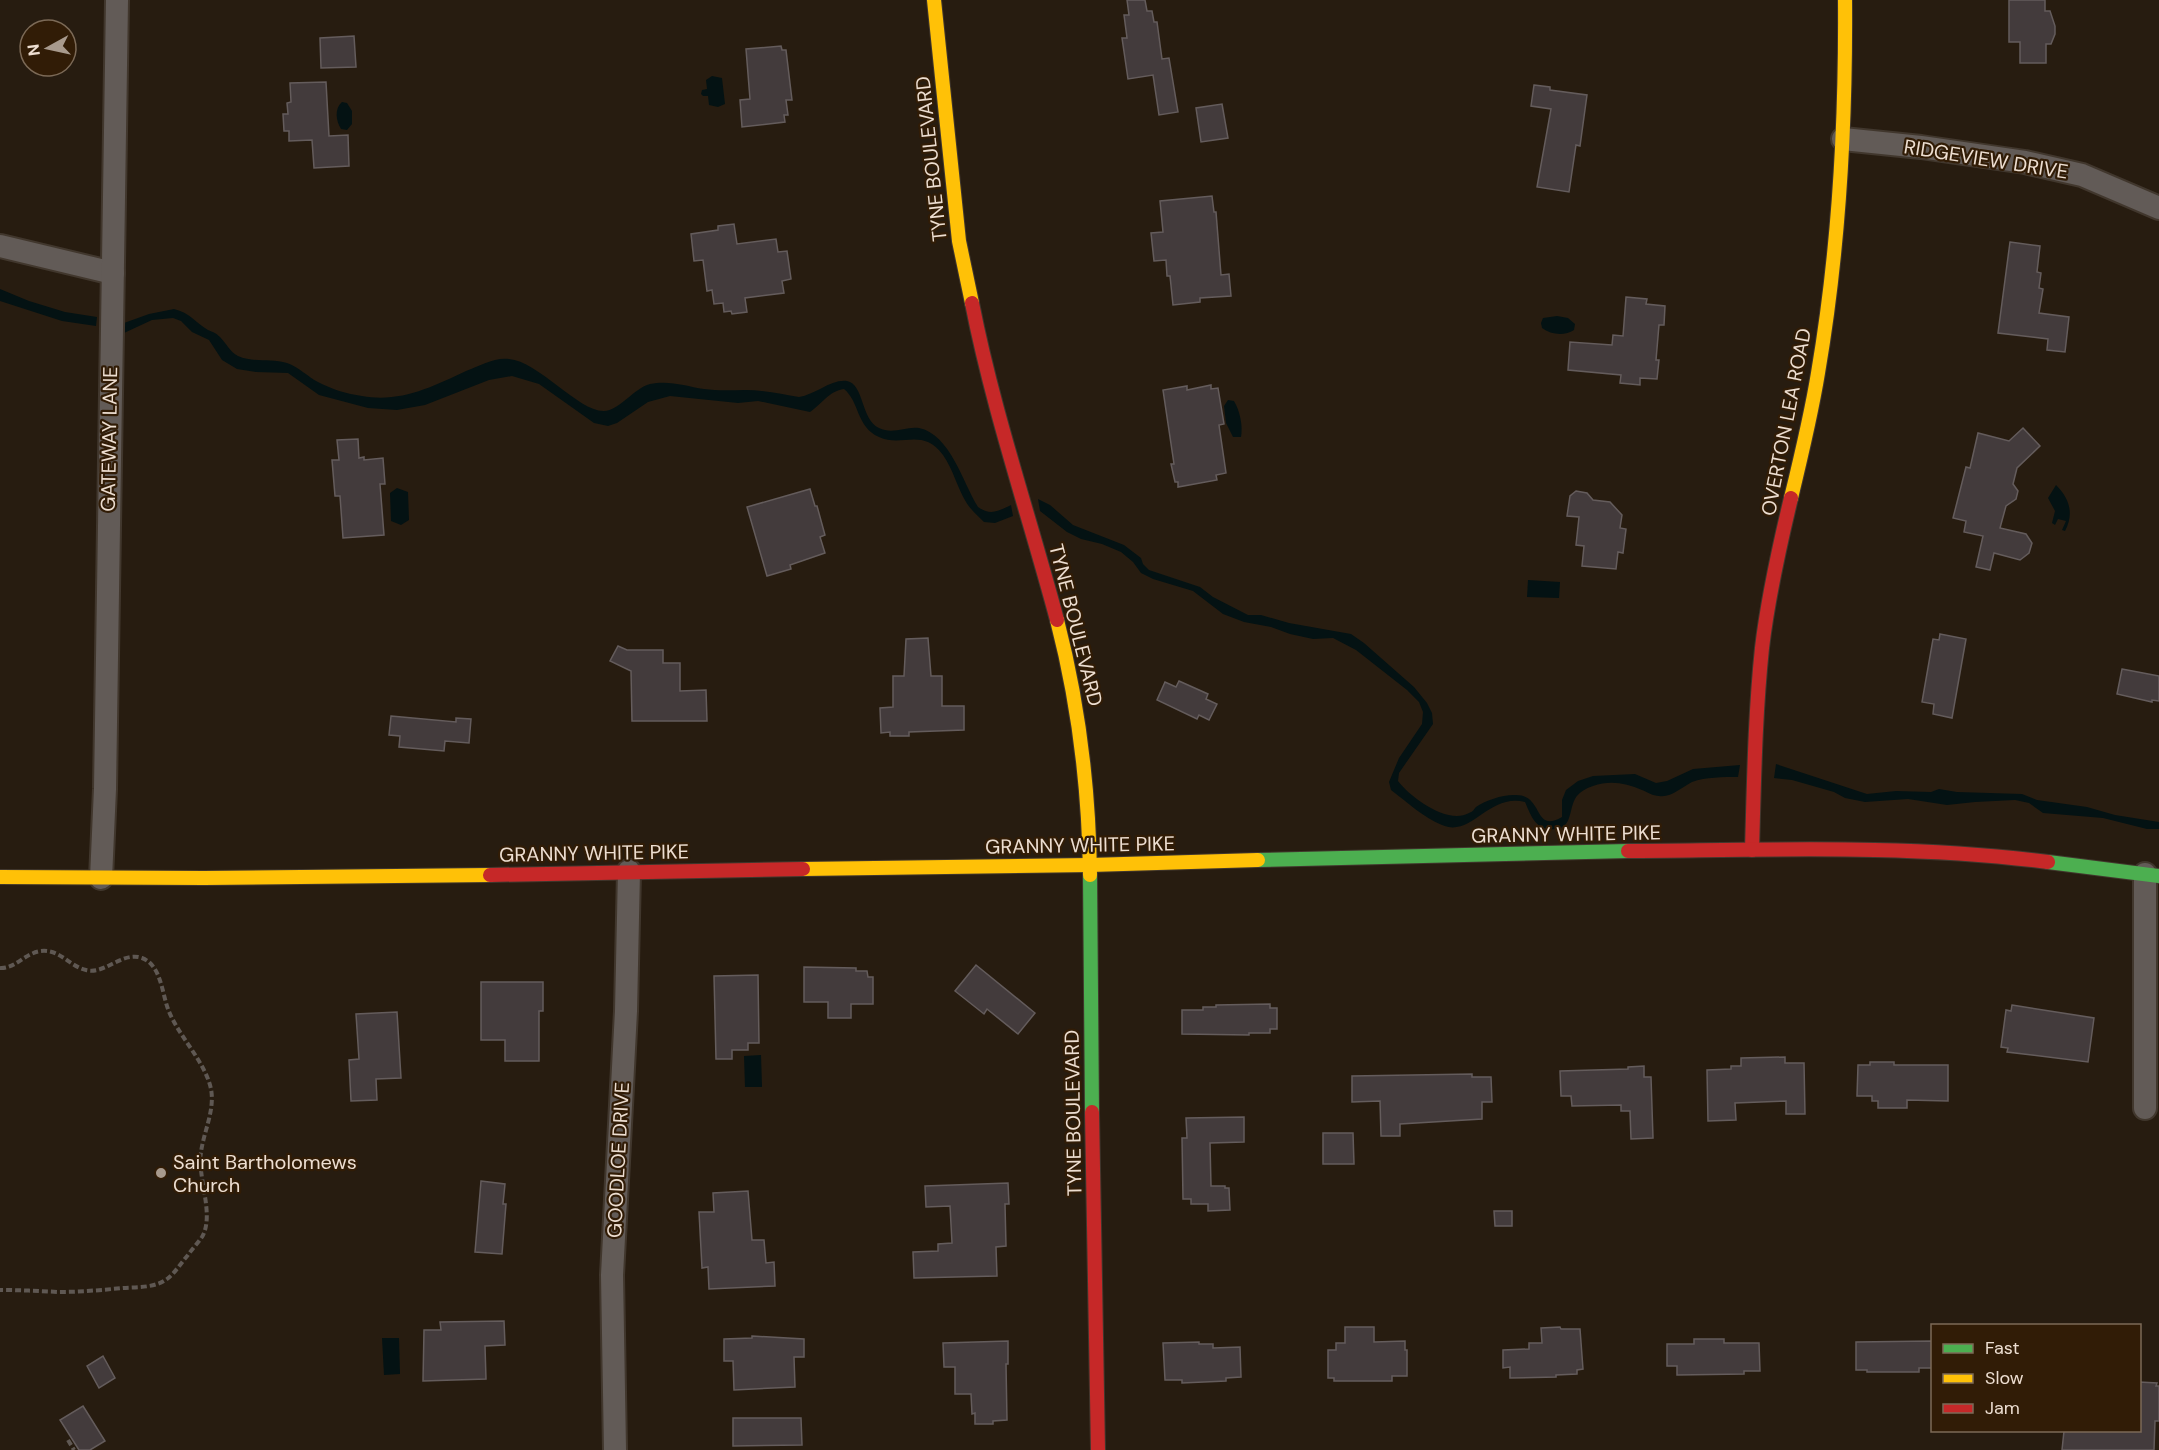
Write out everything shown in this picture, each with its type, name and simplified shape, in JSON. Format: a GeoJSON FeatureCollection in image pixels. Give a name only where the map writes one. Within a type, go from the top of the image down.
{"type":"FeatureCollection","features":[{"type":"Feature","properties":{"kind":"street","name":"GATEWAY LANE"},"geometry":{"type":"LineString","coordinates":[[101,878],[105,789],[117,0]]}},
{"type":"Feature","properties":{"kind":"street","name":"TYNE BOULEVARD"},"geometry":{"type":"LineString","coordinates":[[934,0],[959,241],[987,375],[1035,536],[1073,683],[1086,784],[1090,864],[1092,1151],[1098,1450]]}},
{"type":"Feature","properties":{"kind":"street","name":"OVERTON LEA ROAD"},"geometry":{"type":"LineString","coordinates":[[1752,850],[1763,638],[1772,580],[1809,426],[1834,251],[1843,139],[1845,0]]}},
{"type":"Feature","properties":{"kind":"street","name":"RIDGEVIEW DRIVE"},"geometry":{"type":"LineString","coordinates":[[1843,139],[1921,147],[2025,162],[2082,175],[2159,208]]}},
{"type":"Feature","properties":{"kind":"street"},"geometry":{"type":"LineString","coordinates":[[0,246],[113,273]]}},
{"type":"Feature","properties":{"kind":"street","name":"GRANNY WHITE PIKE"},"geometry":{"type":"LineString","coordinates":[[0,877],[458,876],[1090,864],[1542,852],[1835,849],[1986,854],[2152,875]]}},
{"type":"Feature","properties":{"kind":"street","name":"GOODLOE DRIVE"},"geometry":{"type":"LineString","coordinates":[[615,1450],[612,1275],[626,1011],[629,871]]}},
{"type":"Feature","properties":{"kind":"street"},"geometry":{"type":"LineString","coordinates":[[2145,1108],[2152,875]]}},
{"type":"Feature","properties":{"kind":"path"},"geometry":{"type":"LineString","coordinates":[[0,968],[10,966],[25,956],[42,951],[56,952],[86,970],[101,968],[130,957],[143,958],[160,979],[169,1011],[205,1075],[211,1089],[212,1101],[201,1153],[200,1173],[206,1225],[203,1236],[168,1278],[155,1284],[99,1290],[61,1292],[0,1290]]}},
{"type":"Feature","properties":{"kind":"path"},"geometry":{"type":"LineString","coordinates":[[68,1440],[74,1450]]}},
{"type":"Feature","properties":{"kind":"shaded area"},"geometry":{"type":"Polygon","coordinates":[[[712,76],[722,78],[725,104],[718,107],[709,105],[708,96],[701,94],[702,90],[707,89],[706,80],[712,76]]]}},
{"type":"Feature","properties":{"kind":"shaded area"},"geometry":{"type":"Polygon","coordinates":[[[342,102],[347,103],[352,111],[352,124],[347,130],[341,129],[337,119],[338,108],[342,102]]]}},
{"type":"Feature","properties":{"kind":"shaded area"},"geometry":{"type":"Polygon","coordinates":[[[0,289],[65,312],[97,317],[96,326],[62,321],[0,301],[0,289]]]}},
{"type":"Feature","properties":{"kind":"shaded area"},"geometry":{"type":"Polygon","coordinates":[[[174,309],[217,334],[238,356],[287,363],[334,389],[376,398],[416,392],[498,359],[509,359],[533,368],[583,404],[604,411],[615,407],[644,386],[657,383],[709,390],[759,391],[799,397],[835,382],[847,381],[857,388],[873,424],[884,430],[919,428],[930,432],[947,449],[978,507],[991,512],[1011,505],[1013,516],[995,523],[984,522],[968,505],[946,460],[935,447],[920,440],[887,440],[872,433],[862,421],[853,401],[844,389],[830,395],[810,412],[758,401],[738,403],[670,396],[648,402],[617,423],[608,426],[594,423],[539,384],[512,376],[489,380],[425,405],[397,410],[368,408],[319,395],[288,373],[237,369],[222,360],[209,340],[192,332],[181,321],[173,318],[152,320],[124,333],[124,323],[149,314],[174,309]]]}},
{"type":"Feature","properties":{"kind":"shaded area"},"geometry":{"type":"Polygon","coordinates":[[[1557,316],[1568,318],[1575,324],[1574,330],[1558,334],[1542,328],[1543,318],[1557,316]]]}},
{"type":"Feature","properties":{"kind":"shaded area"},"geometry":{"type":"Polygon","coordinates":[[[1228,400],[1234,401],[1238,409],[1241,437],[1233,437],[1226,423],[1224,406],[1228,400]]]}},
{"type":"Feature","properties":{"kind":"shaded area"},"geometry":{"type":"Polygon","coordinates":[[[2056,485],[2065,496],[2069,507],[2068,525],[2065,531],[2062,530],[2066,521],[2058,519],[2055,525],[2052,523],[2055,511],[2048,498],[2056,485]]]}},
{"type":"Feature","properties":{"kind":"shaded area"},"geometry":{"type":"Polygon","coordinates":[[[397,488],[408,492],[409,520],[401,525],[391,521],[390,493],[397,488]]]}},
{"type":"Feature","properties":{"kind":"shaded area"},"geometry":{"type":"Polygon","coordinates":[[[1038,499],[1050,505],[1073,525],[1124,545],[1141,558],[1149,570],[1200,587],[1213,597],[1248,615],[1261,615],[1289,623],[1351,634],[1364,643],[1414,687],[1432,713],[1433,724],[1399,773],[1398,781],[1421,802],[1441,813],[1460,816],[1490,800],[1506,795],[1516,795],[1531,801],[1542,818],[1553,821],[1562,817],[1562,800],[1566,790],[1578,781],[1593,776],[1635,774],[1656,783],[1667,781],[1693,769],[1740,765],[1738,777],[1697,780],[1672,794],[1663,796],[1624,784],[1599,784],[1578,795],[1566,824],[1556,829],[1543,828],[1539,825],[1533,819],[1525,802],[1512,801],[1490,809],[1462,826],[1442,825],[1422,814],[1391,790],[1389,782],[1399,758],[1422,724],[1423,712],[1419,702],[1407,690],[1356,650],[1333,638],[1313,639],[1244,622],[1223,614],[1193,591],[1141,573],[1121,552],[1067,532],[1040,511],[1038,499]]]}},
{"type":"Feature","properties":{"kind":"shaded area"},"geometry":{"type":"Polygon","coordinates":[[[1528,580],[1560,582],[1559,598],[1527,597],[1528,580]]]}},
{"type":"Feature","properties":{"kind":"shaded area"},"geometry":{"type":"Polygon","coordinates":[[[1776,764],[1867,794],[1896,791],[1931,792],[1939,789],[1957,792],[2022,794],[2037,800],[2087,807],[2115,815],[2159,822],[2159,829],[2147,829],[2103,818],[2043,813],[2029,803],[2015,800],[1947,805],[1908,799],[1865,802],[1845,798],[1834,792],[1792,780],[1774,778],[1776,764]]]}},
{"type":"Feature","properties":{"kind":"shaded area"},"geometry":{"type":"Polygon","coordinates":[[[761,1055],[762,1087],[745,1087],[744,1056],[761,1055]]]}},
{"type":"Feature","properties":{"kind":"shaded area"},"geometry":{"type":"Polygon","coordinates":[[[382,1338],[399,1338],[400,1374],[384,1375],[382,1338]]]}},
{"type":"Feature","properties":{"kind":"building"},"geometry":{"type":"Polygon","coordinates":[[[1127,0],[1145,0],[1147,11],[1152,11],[1154,22],[1157,22],[1162,59],[1169,58],[1178,112],[1159,115],[1153,75],[1128,79],[1122,38],[1127,38],[1124,15],[1129,15],[1127,0]]]}},
{"type":"Feature","properties":{"kind":"building"},"geometry":{"type":"Polygon","coordinates":[[[2009,0],[2045,0],[2045,11],[2050,11],[2055,26],[2051,44],[2046,44],[2046,63],[2020,63],[2020,42],[2009,42],[2009,0]]]}},
{"type":"Feature","properties":{"kind":"building"},"geometry":{"type":"Polygon","coordinates":[[[354,36],[356,67],[321,68],[320,38],[354,36]]]}},
{"type":"Feature","properties":{"kind":"building"},"geometry":{"type":"Polygon","coordinates":[[[781,46],[782,50],[786,50],[792,100],[786,100],[788,115],[784,115],[785,122],[742,127],[740,100],[750,99],[746,49],[781,46]]]}},
{"type":"Feature","properties":{"kind":"building"},"geometry":{"type":"Polygon","coordinates":[[[326,82],[329,136],[348,135],[349,166],[314,168],[312,140],[289,141],[289,131],[284,131],[283,114],[288,114],[287,103],[291,102],[290,83],[326,82]]]}},
{"type":"Feature","properties":{"kind":"building"},"geometry":{"type":"Polygon","coordinates":[[[1534,85],[1550,87],[1550,90],[1587,95],[1580,146],[1576,145],[1569,192],[1537,187],[1551,109],[1531,106],[1534,85]]]}},
{"type":"Feature","properties":{"kind":"building"},"geometry":{"type":"Polygon","coordinates":[[[1222,104],[1228,138],[1201,142],[1196,108],[1222,104]]]}},
{"type":"Feature","properties":{"kind":"building"},"geometry":{"type":"Polygon","coordinates":[[[1212,196],[1214,212],[1216,212],[1221,275],[1229,274],[1231,296],[1200,298],[1200,302],[1173,305],[1166,260],[1154,261],[1151,233],[1163,232],[1160,201],[1212,196]]]}},
{"type":"Feature","properties":{"kind":"building"},"geometry":{"type":"Polygon","coordinates":[[[734,224],[737,244],[776,239],[778,252],[787,251],[791,279],[782,281],[784,293],[745,298],[747,312],[732,314],[731,311],[724,312],[723,303],[714,304],[712,290],[707,291],[703,260],[694,261],[691,234],[718,230],[718,226],[734,224]]]}},
{"type":"Feature","properties":{"kind":"building"},"geometry":{"type":"Polygon","coordinates":[[[2010,242],[2040,246],[2037,272],[2041,273],[2039,288],[2043,289],[2039,313],[2069,317],[2065,352],[2047,350],[2048,339],[1998,333],[2010,242]]]}},
{"type":"Feature","properties":{"kind":"building"},"geometry":{"type":"Polygon","coordinates":[[[1626,297],[1647,299],[1646,304],[1665,306],[1664,325],[1659,325],[1657,379],[1640,378],[1640,385],[1620,383],[1621,375],[1568,370],[1570,342],[1612,345],[1613,335],[1623,336],[1626,297]]]}},
{"type":"Feature","properties":{"kind":"building"},"geometry":{"type":"Polygon","coordinates":[[[1211,385],[1211,389],[1218,388],[1224,424],[1219,425],[1226,473],[1216,475],[1217,480],[1178,487],[1171,464],[1174,464],[1163,390],[1187,386],[1187,390],[1211,385]]]}},
{"type":"Feature","properties":{"kind":"building"},"geometry":{"type":"Polygon","coordinates":[[[2023,428],[2040,446],[2017,468],[2013,484],[2018,491],[2016,499],[2006,506],[2000,528],[2026,534],[2032,543],[2029,553],[2020,560],[1994,553],[1990,570],[1976,567],[1983,536],[1964,532],[1966,521],[1953,518],[1966,467],[1970,468],[1978,433],[2009,441],[2023,428]]]}},
{"type":"Feature","properties":{"kind":"building"},"geometry":{"type":"Polygon","coordinates":[[[358,439],[359,458],[364,457],[364,460],[383,458],[385,484],[380,484],[384,535],[343,538],[340,496],[335,496],[332,460],[339,460],[337,440],[358,439]]]}},
{"type":"Feature","properties":{"kind":"building"},"geometry":{"type":"Polygon","coordinates":[[[810,489],[825,535],[820,537],[825,553],[790,565],[791,569],[767,576],[747,507],[810,489]]]}},
{"type":"Feature","properties":{"kind":"building"},"geometry":{"type":"Polygon","coordinates":[[[1576,491],[1587,493],[1593,500],[1610,502],[1622,515],[1620,528],[1626,529],[1623,553],[1618,552],[1616,569],[1582,566],[1584,546],[1576,545],[1579,517],[1567,516],[1570,496],[1576,491]]]}},
{"type":"Feature","properties":{"kind":"building"},"geometry":{"type":"Polygon","coordinates":[[[1940,634],[1966,639],[1952,718],[1933,714],[1934,704],[1922,702],[1933,639],[1939,640],[1940,634]]]}},
{"type":"Feature","properties":{"kind":"building"},"geometry":{"type":"Polygon","coordinates":[[[928,638],[931,676],[942,676],[942,706],[964,706],[964,730],[909,732],[909,736],[890,736],[890,732],[881,733],[880,708],[893,707],[893,676],[904,676],[906,639],[928,638]]]}},
{"type":"Feature","properties":{"kind":"building"},"geometry":{"type":"Polygon","coordinates":[[[618,646],[627,650],[663,650],[663,663],[680,663],[680,691],[706,690],[707,721],[632,721],[631,671],[610,661],[618,646]]]}},
{"type":"Feature","properties":{"kind":"building"},"geometry":{"type":"Polygon","coordinates":[[[2122,669],[2159,676],[2159,701],[2152,700],[2152,702],[2117,694],[2122,669]]]}},
{"type":"Feature","properties":{"kind":"building"},"geometry":{"type":"Polygon","coordinates":[[[1179,681],[1208,694],[1206,699],[1217,704],[1209,720],[1199,715],[1197,719],[1157,700],[1165,682],[1176,687],[1179,681]]]}},
{"type":"Feature","properties":{"kind":"building"},"geometry":{"type":"Polygon","coordinates":[[[391,716],[456,722],[456,718],[471,719],[469,743],[445,741],[444,751],[399,747],[400,736],[389,735],[391,716]]]}},
{"type":"Feature","properties":{"kind":"building"},"geometry":{"type":"Polygon","coordinates":[[[976,965],[1035,1013],[1018,1034],[987,1009],[984,1014],[955,991],[976,965]]]}},
{"type":"Feature","properties":{"kind":"building"},"geometry":{"type":"Polygon","coordinates":[[[804,967],[856,968],[856,971],[867,971],[868,977],[873,977],[873,1004],[851,1004],[851,1018],[828,1018],[828,1002],[804,1002],[804,967]]]}},
{"type":"Feature","properties":{"kind":"building"},"geometry":{"type":"Polygon","coordinates":[[[758,975],[759,1043],[748,1043],[748,1050],[732,1050],[732,1059],[716,1059],[714,976],[758,975]]]}},
{"type":"Feature","properties":{"kind":"building"},"geometry":{"type":"Polygon","coordinates":[[[481,982],[543,982],[543,1011],[539,1011],[539,1061],[505,1061],[505,1040],[481,1040],[481,982]]]}},
{"type":"Feature","properties":{"kind":"building"},"geometry":{"type":"Polygon","coordinates":[[[1270,1004],[1270,1008],[1277,1008],[1277,1029],[1270,1029],[1270,1033],[1182,1034],[1182,1010],[1203,1010],[1203,1007],[1216,1007],[1216,1005],[1270,1004]]]}},
{"type":"Feature","properties":{"kind":"building"},"geometry":{"type":"Polygon","coordinates":[[[2012,1005],[2094,1018],[2088,1062],[2007,1052],[2008,1048],[2001,1047],[2006,1010],[2011,1011],[2012,1005]]]}},
{"type":"Feature","properties":{"kind":"building"},"geometry":{"type":"Polygon","coordinates":[[[397,1012],[401,1078],[376,1079],[377,1100],[351,1101],[349,1060],[359,1059],[356,1014],[397,1012]]]}},
{"type":"Feature","properties":{"kind":"building"},"geometry":{"type":"Polygon","coordinates":[[[1785,1057],[1785,1063],[1804,1063],[1805,1114],[1786,1114],[1786,1101],[1735,1103],[1736,1120],[1708,1121],[1707,1070],[1731,1069],[1731,1066],[1741,1066],[1741,1058],[1785,1057]]]}},
{"type":"Feature","properties":{"kind":"building"},"geometry":{"type":"Polygon","coordinates":[[[1870,1062],[1894,1062],[1894,1065],[1948,1065],[1948,1101],[1907,1100],[1907,1108],[1878,1108],[1878,1101],[1872,1101],[1872,1096],[1857,1096],[1858,1065],[1870,1065],[1870,1062]]]}},
{"type":"Feature","properties":{"kind":"building"},"geometry":{"type":"Polygon","coordinates":[[[1644,1066],[1644,1077],[1651,1077],[1653,1138],[1631,1139],[1630,1111],[1621,1111],[1621,1105],[1572,1106],[1571,1096],[1561,1096],[1560,1071],[1628,1069],[1628,1067],[1644,1066]]]}},
{"type":"Feature","properties":{"kind":"building"},"geometry":{"type":"Polygon","coordinates":[[[1472,1074],[1472,1077],[1491,1077],[1492,1102],[1482,1102],[1482,1119],[1400,1124],[1400,1136],[1381,1136],[1380,1101],[1352,1102],[1352,1076],[1472,1074]]]}},
{"type":"Feature","properties":{"kind":"building"},"geometry":{"type":"Polygon","coordinates":[[[1244,1117],[1244,1142],[1210,1143],[1211,1186],[1229,1188],[1230,1210],[1208,1211],[1208,1204],[1191,1204],[1191,1199],[1183,1199],[1182,1138],[1187,1138],[1186,1118],[1244,1117]]]}},
{"type":"Feature","properties":{"kind":"building"},"geometry":{"type":"Polygon","coordinates":[[[1323,1133],[1353,1133],[1354,1164],[1323,1164],[1323,1133]]]}},
{"type":"Feature","properties":{"kind":"building"},"geometry":{"type":"Polygon","coordinates":[[[481,1181],[505,1184],[503,1204],[506,1204],[502,1254],[475,1252],[481,1181]]]}},
{"type":"Feature","properties":{"kind":"building"},"geometry":{"type":"Polygon","coordinates":[[[1008,1183],[1009,1204],[1005,1204],[1006,1246],[996,1247],[997,1276],[914,1278],[913,1252],[938,1251],[938,1244],[952,1243],[950,1206],[926,1207],[925,1186],[1008,1183]]]}},
{"type":"Feature","properties":{"kind":"building"},"geometry":{"type":"Polygon","coordinates":[[[748,1191],[752,1240],[764,1240],[766,1263],[774,1262],[775,1286],[709,1289],[708,1267],[702,1268],[699,1212],[714,1212],[713,1193],[748,1191]]]}},
{"type":"Feature","properties":{"kind":"building"},"geometry":{"type":"Polygon","coordinates":[[[1494,1211],[1512,1211],[1512,1226],[1495,1226],[1494,1211]]]}},
{"type":"Feature","properties":{"kind":"building"},"geometry":{"type":"Polygon","coordinates":[[[504,1321],[505,1345],[485,1346],[486,1379],[423,1381],[424,1330],[441,1330],[440,1322],[504,1321]]]}},
{"type":"Feature","properties":{"kind":"building"},"geometry":{"type":"Polygon","coordinates":[[[1345,1327],[1374,1327],[1374,1342],[1405,1341],[1407,1376],[1392,1376],[1392,1381],[1334,1381],[1334,1378],[1328,1378],[1328,1350],[1336,1350],[1336,1343],[1345,1343],[1345,1327]]]}},
{"type":"Feature","properties":{"kind":"building"},"geometry":{"type":"Polygon","coordinates":[[[1560,1327],[1561,1329],[1580,1329],[1583,1369],[1577,1370],[1577,1374],[1556,1375],[1556,1377],[1510,1378],[1510,1367],[1503,1368],[1503,1350],[1529,1349],[1529,1343],[1542,1343],[1541,1328],[1560,1327]]]}},
{"type":"Feature","properties":{"kind":"building"},"geometry":{"type":"Polygon","coordinates":[[[752,1336],[804,1339],[804,1357],[794,1357],[795,1387],[734,1390],[733,1361],[724,1361],[724,1339],[752,1338],[752,1336]]]}},
{"type":"Feature","properties":{"kind":"building"},"geometry":{"type":"Polygon","coordinates":[[[1694,1339],[1724,1339],[1724,1343],[1759,1343],[1760,1371],[1744,1371],[1744,1374],[1677,1375],[1677,1366],[1667,1366],[1667,1344],[1694,1344],[1694,1339]]]}},
{"type":"Feature","properties":{"kind":"building"},"geometry":{"type":"Polygon","coordinates":[[[1008,1341],[1007,1420],[993,1421],[993,1424],[975,1424],[971,1394],[955,1394],[955,1367],[944,1367],[943,1343],[1008,1341]]]}},
{"type":"Feature","properties":{"kind":"building"},"geometry":{"type":"Polygon","coordinates":[[[1931,1341],[1931,1368],[1919,1368],[1919,1372],[1856,1370],[1856,1342],[1931,1341]]]}},
{"type":"Feature","properties":{"kind":"building"},"geometry":{"type":"Polygon","coordinates":[[[1199,1342],[1199,1344],[1213,1344],[1213,1348],[1240,1347],[1241,1377],[1226,1378],[1226,1381],[1182,1383],[1182,1380],[1165,1380],[1163,1343],[1199,1342]]]}},
{"type":"Feature","properties":{"kind":"building"},"geometry":{"type":"Polygon","coordinates":[[[103,1356],[115,1378],[99,1388],[87,1366],[103,1356]]]}},
{"type":"Feature","properties":{"kind":"building"},"geometry":{"type":"Polygon","coordinates":[[[2141,1382],[2157,1383],[2156,1386],[2159,1386],[2159,1421],[2155,1421],[2154,1450],[2062,1450],[2064,1432],[2141,1432],[2141,1382]]]}},
{"type":"Feature","properties":{"kind":"building"},"geometry":{"type":"Polygon","coordinates":[[[83,1406],[105,1441],[90,1450],[79,1450],[60,1420],[83,1406]]]}},
{"type":"Feature","properties":{"kind":"building"},"geometry":{"type":"Polygon","coordinates":[[[733,1418],[801,1418],[802,1445],[733,1446],[733,1418]]]}},
{"type":"Feature","properties":{"kind":"traffic: fast"},"geometry":{"type":"LineString","coordinates":[[1258,860],[1628,851]]}},
{"type":"Feature","properties":{"kind":"traffic: fast"},"geometry":{"type":"LineString","coordinates":[[2048,862],[2159,876]]}},
{"type":"Feature","properties":{"kind":"traffic: fast"},"geometry":{"type":"LineString","coordinates":[[1090,875],[1092,1112]]}},
{"type":"Feature","properties":{"kind":"traffic: slow"},"geometry":{"type":"LineString","coordinates":[[934,0],[959,241],[972,303]]}},
{"type":"Feature","properties":{"kind":"traffic: slow"},"geometry":{"type":"LineString","coordinates":[[1791,498],[1815,389],[1836,234],[1844,94],[1845,0]]}},
{"type":"Feature","properties":{"kind":"traffic: slow"},"geometry":{"type":"LineString","coordinates":[[1057,620],[1077,715],[1088,810],[1090,875]]}},
{"type":"Feature","properties":{"kind":"traffic: slow"},"geometry":{"type":"LineString","coordinates":[[803,869],[1258,860]]}},
{"type":"Feature","properties":{"kind":"traffic: slow"},"geometry":{"type":"LineString","coordinates":[[0,877],[204,878],[490,875]]}},
{"type":"Feature","properties":{"kind":"traffic: jam"},"geometry":{"type":"LineString","coordinates":[[972,303],[1001,423],[1057,620]]}},
{"type":"Feature","properties":{"kind":"traffic: jam"},"geometry":{"type":"LineString","coordinates":[[1752,850],[1756,724],[1762,648],[1774,573],[1791,498]]}},
{"type":"Feature","properties":{"kind":"traffic: jam"},"geometry":{"type":"LineString","coordinates":[[1628,851],[1891,850],[1996,856],[2048,862]]}},
{"type":"Feature","properties":{"kind":"traffic: jam"},"geometry":{"type":"LineString","coordinates":[[490,875],[803,869]]}},
{"type":"Feature","properties":{"kind":"traffic: jam"},"geometry":{"type":"LineString","coordinates":[[1092,1112],[1098,1450]]}},
{"type":"Feature","properties":{"kind":"place","name":"Saint Bartholomews Church"},"geometry":{"type":"Point","coordinates":[161,1173]}}]}
